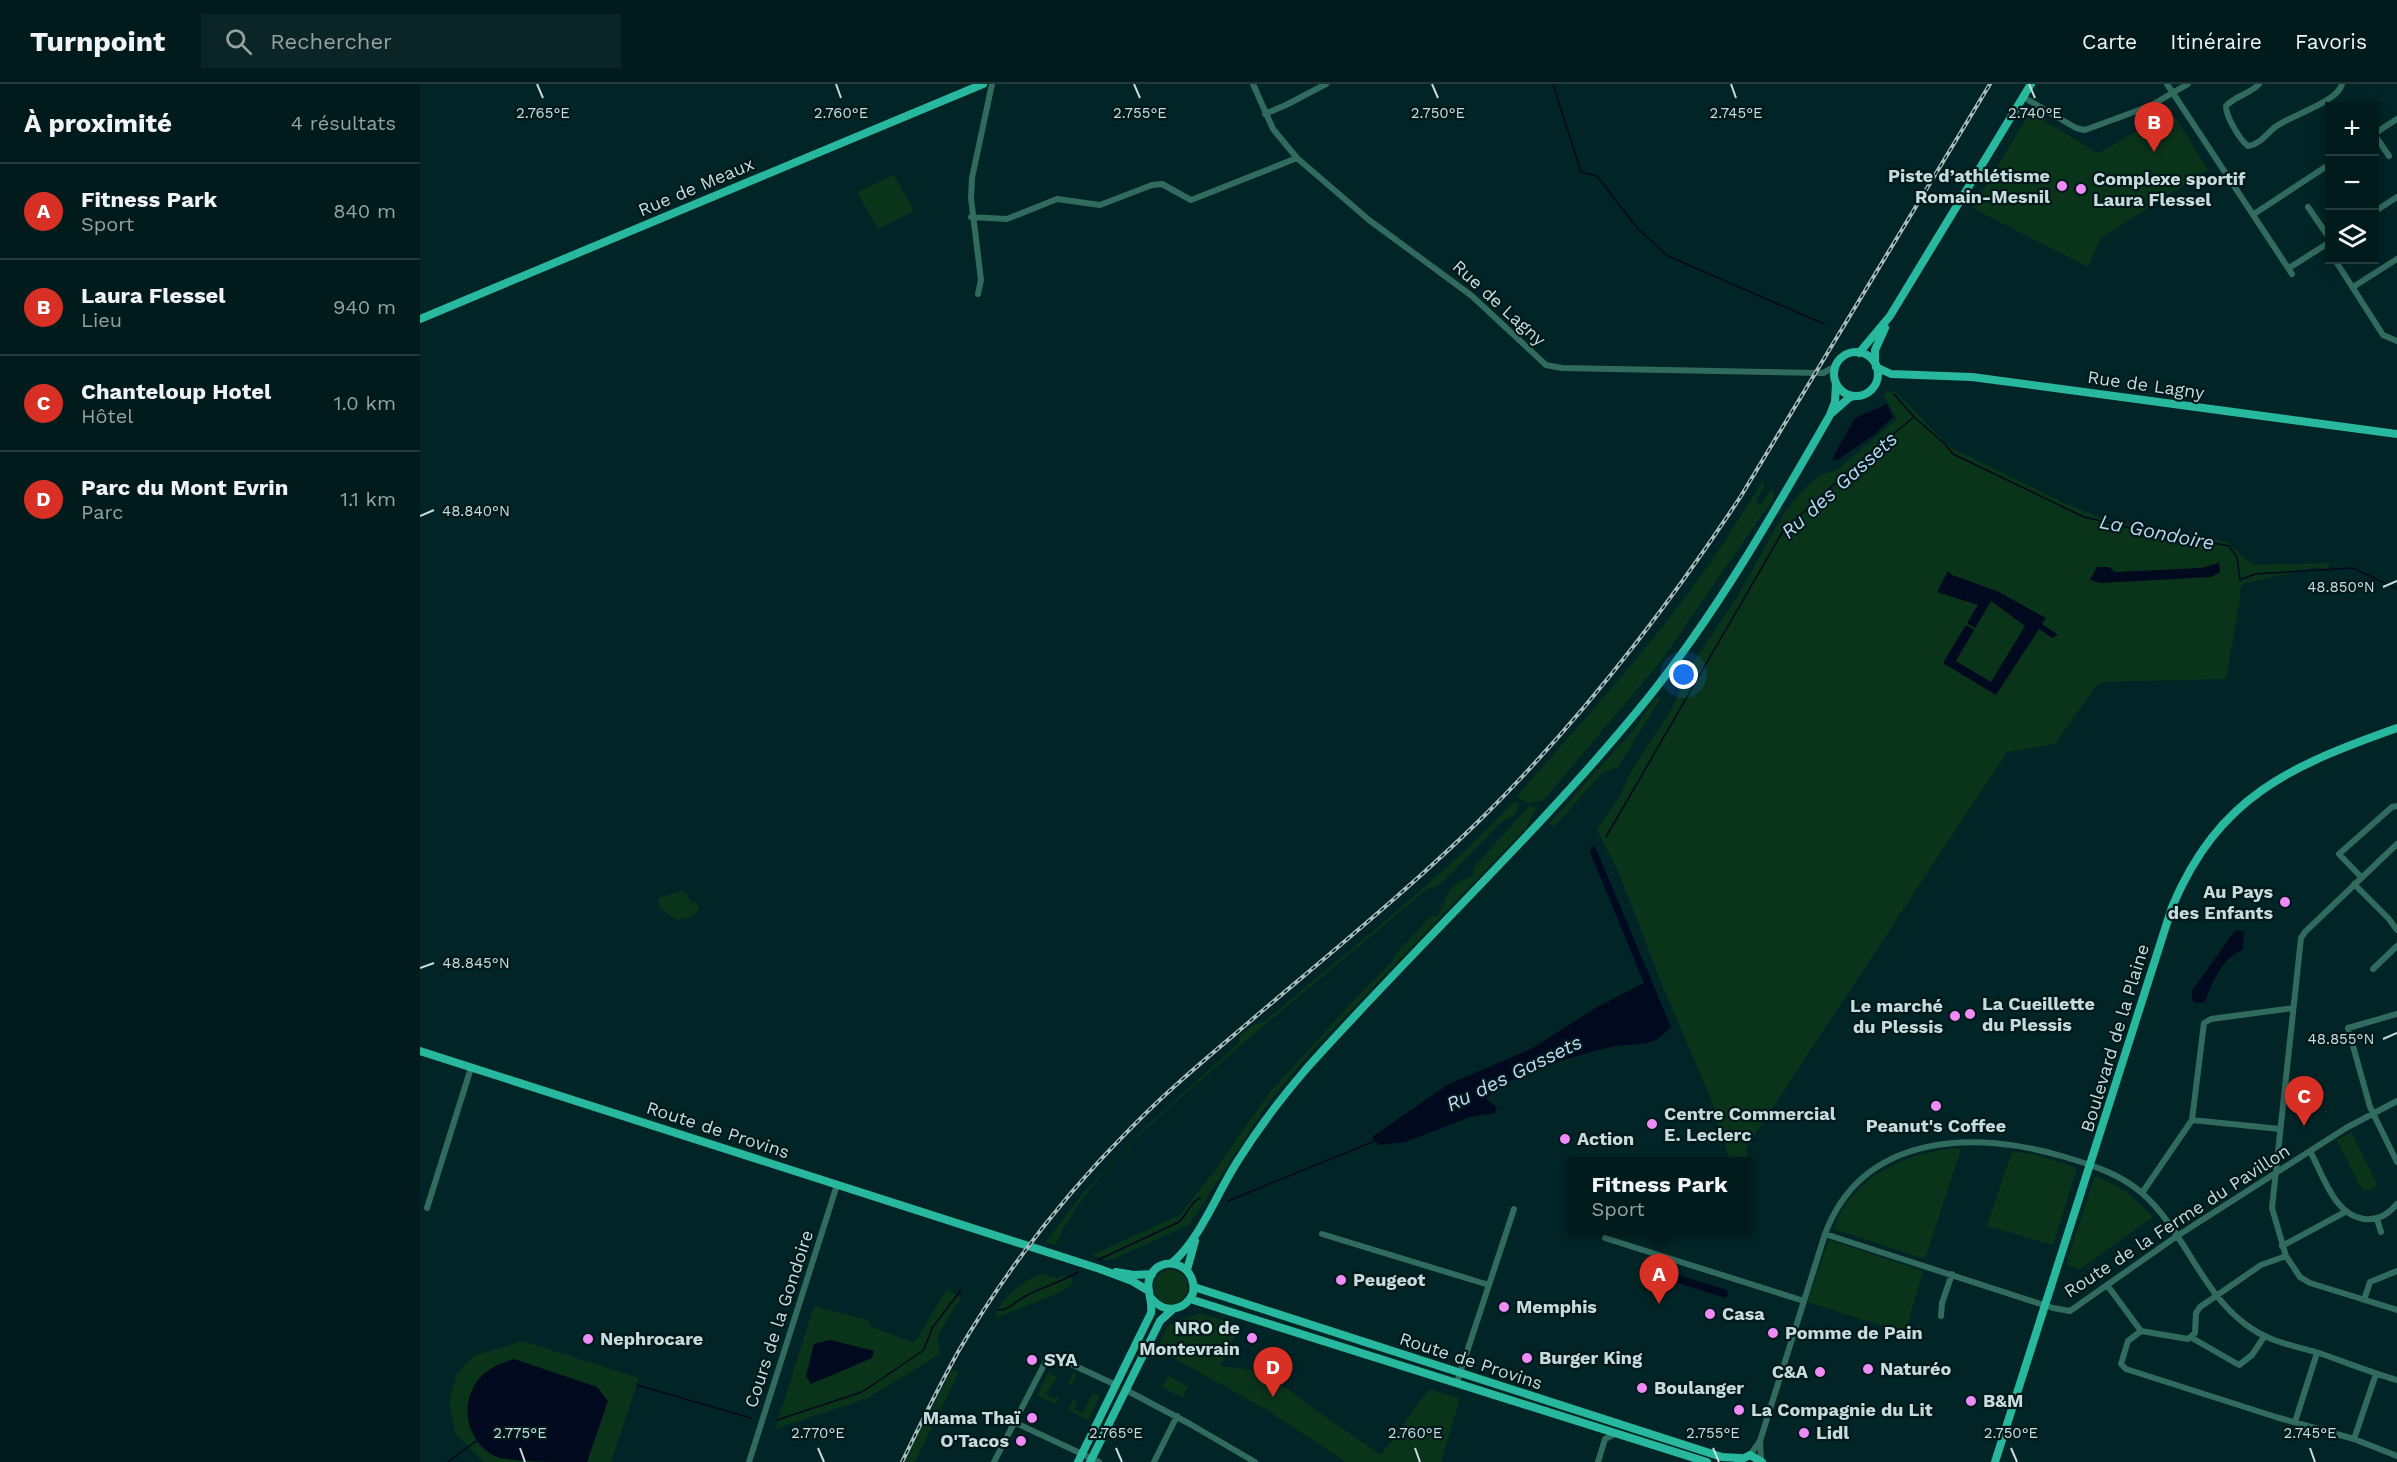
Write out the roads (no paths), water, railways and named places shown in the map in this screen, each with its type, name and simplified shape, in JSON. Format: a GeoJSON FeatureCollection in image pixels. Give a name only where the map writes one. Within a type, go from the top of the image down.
{"type":"FeatureCollection","features":[{"type":"Feature","properties":{"kind":"main road","name":"Rue de Meaux"},"geometry":{"type":"LineString","coordinates":[[420,319],[983,84]]}},
{"type":"Feature","properties":{"kind":"main road"},"geometry":{"type":"LineString","coordinates":[[1830,415],[1850,397],[1868,392],[1876,382],[1875,350],[1890,316],[2031,84]]}},
{"type":"Feature","properties":{"kind":"main road"},"geometry":{"type":"LineString","coordinates":[[1859,353],[1890,316]]}},
{"type":"Feature","properties":{"kind":"main road"},"geometry":{"type":"LineString","coordinates":[[1087,1459],[1113,1383],[1151,1313],[1149,1279],[1152,1274],[1161,1266],[1172,1263],[1180,1256],[1197,1233],[1238,1160],[1306,1070],[1574,784],[1650,696],[1711,610],[1778,506],[1830,415],[1837,392],[1836,366],[1845,355],[1859,353],[1868,356],[1876,365]]}},
{"type":"Feature","properties":{"kind":"main road","name":"Rue de Lagny"},"geometry":{"type":"LineString","coordinates":[[1876,365],[1891,374]]}},
{"type":"Feature","properties":{"kind":"main road","name":"Rue de Lagny"},"geometry":{"type":"LineString","coordinates":[[1876,382],[1891,374],[1954,375],[2397,434]]}},
{"type":"Feature","properties":{"kind":"main road"},"geometry":{"type":"LineString","coordinates":[[1836,382],[1844,392],[1856,396]]}},
{"type":"Feature","properties":{"kind":"main road","name":"Boulevard de la Plaine"},"geometry":{"type":"LineString","coordinates":[[1995,1462],[2172,907],[2190,866],[2230,815],[2271,783],[2297,768],[2397,728]]}},
{"type":"Feature","properties":{"kind":"main road","name":"Route de Provins"},"geometry":{"type":"LineString","coordinates":[[420,1051],[1100,1269]]}},
{"type":"Feature","properties":{"kind":"main road"},"geometry":{"type":"LineString","coordinates":[[1087,1459],[1126,1390],[1160,1321],[1173,1309],[1190,1299],[1194,1287],[1187,1270],[1197,1233]]}},
{"type":"Feature","properties":{"kind":"main road"},"geometry":{"type":"LineString","coordinates":[[1172,1263],[1187,1270]]}},
{"type":"Feature","properties":{"kind":"main road"},"geometry":{"type":"LineString","coordinates":[[1100,1269],[1134,1275],[1152,1274]]}},
{"type":"Feature","properties":{"kind":"main road"},"geometry":{"type":"LineString","coordinates":[[1100,1269],[1132,1281],[1161,1307],[1173,1309]]}},
{"type":"Feature","properties":{"kind":"main road","name":"Route de Provins"},"geometry":{"type":"LineString","coordinates":[[1194,1287],[1739,1460]]}},
{"type":"Feature","properties":{"kind":"main road","name":"Route de Provins"},"geometry":{"type":"LineString","coordinates":[[1190,1299],[1707,1462]]}},
{"type":"Feature","properties":{"kind":"main road"},"geometry":{"type":"LineString","coordinates":[[1739,1460],[1750,1455],[1762,1461]]}},
{"type":"Feature","properties":{"kind":"street"},"geometry":{"type":"LineString","coordinates":[[978,294],[981,280],[971,217],[972,178],[992,84]]}},
{"type":"Feature","properties":{"kind":"street","name":"Rue de Lagny"},"geometry":{"type":"LineString","coordinates":[[1253,84],[1265,114],[1281,140],[1297,158],[1369,220],[1472,296],[1546,365],[1561,368],[1823,373]]}},
{"type":"Feature","properties":{"kind":"street"},"geometry":{"type":"LineString","coordinates":[[1265,114],[1326,84]]}},
{"type":"Feature","properties":{"kind":"street"},"geometry":{"type":"LineString","coordinates":[[2167,84],[2291,271],[2325,247]]}},
{"type":"Feature","properties":{"kind":"street"},"geometry":{"type":"LineString","coordinates":[[2023,97],[2076,128],[2085,130],[2144,108],[2187,85],[2194,84]]}},
{"type":"Feature","properties":{"kind":"street"},"geometry":{"type":"LineString","coordinates":[[2259,84],[2255,89],[2231,100],[2226,106],[2226,114],[2241,141],[2248,146],[2256,145],[2283,122],[2336,95],[2342,88],[2342,84]]}},
{"type":"Feature","properties":{"kind":"street"},"geometry":{"type":"LineString","coordinates":[[2379,131],[2397,119]]}},
{"type":"Feature","properties":{"kind":"street"},"geometry":{"type":"LineString","coordinates":[[2379,141],[2389,156]]}},
{"type":"Feature","properties":{"kind":"street"},"geometry":{"type":"LineString","coordinates":[[971,217],[1007,219],[1057,199],[1100,205],[1152,185],[1162,184],[1191,200],[1297,158]]}},
{"type":"Feature","properties":{"kind":"street"},"geometry":{"type":"LineString","coordinates":[[2254,214],[2325,167]]}},
{"type":"Feature","properties":{"kind":"street"},"geometry":{"type":"LineString","coordinates":[[2377,210],[2397,197]]}},
{"type":"Feature","properties":{"kind":"street"},"geometry":{"type":"LineString","coordinates":[[2308,207],[2325,237]]}},
{"type":"Feature","properties":{"kind":"street"},"geometry":{"type":"LineString","coordinates":[[2353,288],[2397,259]]}},
{"type":"Feature","properties":{"kind":"street"},"geometry":{"type":"LineString","coordinates":[[2338,264],[2383,335],[2397,341]]}},
{"type":"Feature","properties":{"kind":"street"},"geometry":{"type":"LineString","coordinates":[[1836,366],[1823,373],[1836,382]]}},
{"type":"Feature","properties":{"kind":"street"},"geometry":{"type":"LineString","coordinates":[[2361,877],[2339,854],[2392,807],[2397,806]]}},
{"type":"Feature","properties":{"kind":"street"},"geometry":{"type":"LineString","coordinates":[[2397,843],[2301,938],[2272,1208],[2286,1256],[2300,1277],[2310,1283],[2397,1310]]}},
{"type":"Feature","properties":{"kind":"street"},"geometry":{"type":"LineString","coordinates":[[2355,884],[2397,930]]}},
{"type":"Feature","properties":{"kind":"street"},"geometry":{"type":"LineString","coordinates":[[2373,969],[2397,946]]}},
{"type":"Feature","properties":{"kind":"street"},"geometry":{"type":"LineString","coordinates":[[2142,1193],[2192,1120],[2205,1022],[2211,1019],[2293,1008]]}},
{"type":"Feature","properties":{"kind":"street"},"geometry":{"type":"LineString","coordinates":[[2397,1014],[2348,1028],[2373,1113],[2397,1162]]}},
{"type":"Feature","properties":{"kind":"street"},"geometry":{"type":"LineString","coordinates":[[427,1208],[471,1068]]}},
{"type":"Feature","properties":{"kind":"street","name":"Route de la Ferme du Pavillon"},"geometry":{"type":"LineString","coordinates":[[1825,1234],[2070,1311],[2177,1236],[2310,1151],[2397,1101]]}},
{"type":"Feature","properties":{"kind":"street"},"geometry":{"type":"LineString","coordinates":[[2192,1120],[2280,1129]]}},
{"type":"Feature","properties":{"kind":"street"},"geometry":{"type":"LineString","coordinates":[[1750,1455],[1760,1441],[1825,1234],[1843,1199],[1865,1176],[1885,1162],[1914,1150],[1951,1143],[2002,1142],[2037,1148],[2116,1175],[2142,1193],[2161,1213],[2216,1295],[2244,1324],[2264,1337],[2397,1380]]}},
{"type":"Feature","properties":{"kind":"street"},"geometry":{"type":"LineString","coordinates":[[2310,1151],[2336,1201],[2345,1212],[2362,1219],[2377,1218],[2390,1212],[2397,1204]]}},
{"type":"Feature","properties":{"kind":"street","name":"Cours de la Gondoire"},"geometry":{"type":"LineString","coordinates":[[749,1462],[837,1185]]}},
{"type":"Feature","properties":{"kind":"street"},"geometry":{"type":"LineString","coordinates":[[1457,1382],[1514,1209]]}},
{"type":"Feature","properties":{"kind":"street"},"geometry":{"type":"LineString","coordinates":[[2282,1246],[2345,1212]]}},
{"type":"Feature","properties":{"kind":"street"},"geometry":{"type":"LineString","coordinates":[[2377,1218],[2381,1232]]}},
{"type":"Feature","properties":{"kind":"street"},"geometry":{"type":"LineString","coordinates":[[1322,1234],[1489,1285]]}},
{"type":"Feature","properties":{"kind":"street"},"geometry":{"type":"LineString","coordinates":[[1605,1238],[1804,1301]]}},
{"type":"Feature","properties":{"kind":"street"},"geometry":{"type":"LineString","coordinates":[[2192,1338],[2195,1333],[2196,1313],[2200,1307],[2261,1265],[2286,1256]]}},
{"type":"Feature","properties":{"kind":"street"},"geometry":{"type":"LineString","coordinates":[[2364,1300],[2370,1282],[2397,1271]]}},
{"type":"Feature","properties":{"kind":"street"},"geometry":{"type":"LineString","coordinates":[[1941,1316],[1942,1303],[1952,1274]]}},
{"type":"Feature","properties":{"kind":"street"},"geometry":{"type":"LineString","coordinates":[[2107,1286],[2140,1331],[2192,1338],[2239,1365],[2252,1355],[2264,1337]]}},
{"type":"Feature","properties":{"kind":"street"},"geometry":{"type":"LineString","coordinates":[[2140,1331],[2128,1341],[2121,1364],[2126,1369],[2354,1439],[2397,1456]]}},
{"type":"Feature","properties":{"kind":"street"},"geometry":{"type":"LineString","coordinates":[[2295,1422],[2317,1353]]}},
{"type":"Feature","properties":{"kind":"street"},"geometry":{"type":"LineString","coordinates":[[994,1462],[1048,1357],[1056,1357],[1113,1383]]}},
{"type":"Feature","properties":{"kind":"street"},"geometry":{"type":"LineString","coordinates":[[2354,1439],[2376,1374]]}},
{"type":"Feature","properties":{"kind":"street"},"geometry":{"type":"LineString","coordinates":[[1126,1390],[1177,1416],[1255,1462]]}},
{"type":"Feature","properties":{"kind":"street"},"geometry":{"type":"LineString","coordinates":[[1154,1462],[1177,1416]]}},
{"type":"Feature","properties":{"kind":"street"},"geometry":{"type":"LineString","coordinates":[[1014,1422],[1087,1459]]}},
{"type":"Feature","properties":{"kind":"street"},"geometry":{"type":"LineString","coordinates":[[1597,1426],[1605,1438]]}},
{"type":"Feature","properties":{"kind":"street"},"geometry":{"type":"LineString","coordinates":[[1598,1462],[1605,1438],[1617,1432]]}},
{"type":"Feature","properties":{"kind":"street"},"geometry":{"type":"LineString","coordinates":[[1760,1441],[1762,1461]]}},
{"type":"Feature","properties":{"kind":"water"},"geometry":{"type":"Polygon","coordinates":[[[1887,404],[1893,417],[1875,434],[1836,461],[1832,459],[1855,418],[1887,404]]]}},
{"type":"Feature","properties":{"kind":"water"},"geometry":{"type":"Polygon","coordinates":[[[2219,563],[2220,572],[2211,577],[2100,583],[2090,580],[2097,567],[2109,567],[2115,572],[2201,568],[2219,563]]]}},
{"type":"Feature","properties":{"kind":"water"},"geometry":{"type":"Polygon","coordinates":[[[1948,571],[1952,575],[1997,591],[2046,618],[2042,624],[2058,635],[2052,638],[2039,629],[1996,695],[1943,663],[1966,625],[1974,630],[1956,661],[1991,682],[2025,626],[1991,601],[1975,628],[1967,623],[1978,605],[1937,592],[1948,571]]]}},
{"type":"Feature","properties":{"kind":"water"},"geometry":{"type":"Polygon","coordinates":[[[1592,846],[1596,849],[1671,1027],[1653,1041],[1586,1053],[1510,1081],[1486,1099],[1497,1107],[1495,1113],[1470,1117],[1405,1142],[1379,1145],[1372,1137],[1447,1085],[1533,1048],[1597,1007],[1644,983],[1590,852],[1592,846]]]}},
{"type":"Feature","properties":{"kind":"water"},"geometry":{"type":"Polygon","coordinates":[[[2239,930],[2244,932],[2243,950],[2229,958],[2224,964],[2214,979],[2205,1002],[2197,1003],[2192,1000],[2192,991],[2234,932],[2239,930]]]}},
{"type":"Feature","properties":{"kind":"water"},"geometry":{"type":"Polygon","coordinates":[[[1662,1272],[1727,1290],[1728,1295],[1725,1298],[1663,1278],[1662,1272]]]}},
{"type":"Feature","properties":{"kind":"water"},"geometry":{"type":"Polygon","coordinates":[[[830,1340],[874,1351],[872,1358],[811,1384],[806,1376],[814,1344],[830,1340]]]}},
{"type":"Feature","properties":{"kind":"water"},"geometry":{"type":"Polygon","coordinates":[[[514,1359],[597,1387],[608,1401],[587,1462],[500,1458],[489,1453],[480,1445],[469,1424],[468,1401],[472,1389],[486,1372],[514,1359]]]}},
{"type":"Feature","properties":{"kind":"waterway"},"geometry":{"type":"LineString","coordinates":[[1553,84],[1581,172],[1597,176],[1638,229],[1668,256],[1824,324]]}},
{"type":"Feature","properties":{"kind":"waterway","name":"La Gondoire"},"geometry":{"type":"LineString","coordinates":[[1894,394],[1914,417],[1953,454],[2084,517],[2229,546],[2237,557],[2240,580],[2255,574],[2353,568],[2397,589]]}},
{"type":"Feature","properties":{"kind":"waterway","name":"Ru des Gassets"},"geometry":{"type":"LineString","coordinates":[[1606,837],[1783,531],[1853,467],[1914,417]]}},
{"type":"Feature","properties":{"kind":"waterway","name":"Ru des Gassets"},"geometry":{"type":"LineString","coordinates":[[1228,1201],[1377,1140]]}},
{"type":"Feature","properties":{"kind":"waterway","name":"Ru des Gassets"},"geometry":{"type":"LineString","coordinates":[[1098,1260],[1179,1222],[1194,1202],[1200,1198]]}},
{"type":"Feature","properties":{"kind":"waterway","name":"Ru des Gassets"},"geometry":{"type":"LineString","coordinates":[[998,1310],[1009,1307],[1030,1294],[1078,1272]]}},
{"type":"Feature","properties":{"kind":"waterway","name":"Ru des Gassets"},"geometry":{"type":"LineString","coordinates":[[777,1420],[862,1392],[924,1350],[932,1328],[961,1290]]}},
{"type":"Feature","properties":{"kind":"waterway","name":"Ru des Gassets"},"geometry":{"type":"LineString","coordinates":[[637,1385],[751,1418]]}},
{"type":"Feature","properties":{"kind":"waterway"},"geometry":{"type":"LineString","coordinates":[[448,1462],[476,1441]]}},
{"type":"Feature","properties":{"kind":"railway"},"geometry":{"type":"LineString","coordinates":[[902,1462],[943,1379],[996,1292],[1016,1262],[1083,1179],[1174,1087],[1369,921],[1458,841],[1522,777],[1590,701],[1622,661],[1683,580],[1741,496],[1990,84]]}},
{"type":"Feature","properties":{"kind":"place","name":"Laura Flessel"},"geometry":{"type":"Point","coordinates":[2154,152]}},
{"type":"Feature","properties":{"kind":"place","name":"Piste d’athlétisme Romain-Mesnil"},"geometry":{"type":"Point","coordinates":[2062,186]}},
{"type":"Feature","properties":{"kind":"place","name":"Complexe sportif Laura Flessel"},"geometry":{"type":"Point","coordinates":[2081,189]}},
{"type":"Feature","properties":{"kind":"place","name":"Au Pays des Enfants"},"geometry":{"type":"Point","coordinates":[2285,902]}},
{"type":"Feature","properties":{"kind":"place","name":"La Cueillette du Plessis"},"geometry":{"type":"Point","coordinates":[1970,1014]}},
{"type":"Feature","properties":{"kind":"place","name":"Le marché du Plessis"},"geometry":{"type":"Point","coordinates":[1955,1016]}},
{"type":"Feature","properties":{"kind":"place","name":"Peanut's Coffee"},"geometry":{"type":"Point","coordinates":[1936,1106]}},
{"type":"Feature","properties":{"kind":"place","name":"Centre Commercial E. Leclerc"},"geometry":{"type":"Point","coordinates":[1652,1124]}},
{"type":"Feature","properties":{"kind":"place","name":"Chanteloup Hotel"},"geometry":{"type":"Point","coordinates":[2304,1126]}},
{"type":"Feature","properties":{"kind":"place","name":"Action"},"geometry":{"type":"Point","coordinates":[1565,1139]}},
{"type":"Feature","properties":{"kind":"place","name":"Peugeot"},"geometry":{"type":"Point","coordinates":[1341,1280]}},
{"type":"Feature","properties":{"kind":"place","name":"Fitness Park"},"geometry":{"type":"Point","coordinates":[1659,1304]}},
{"type":"Feature","properties":{"kind":"place","name":"Memphis"},"geometry":{"type":"Point","coordinates":[1504,1307]}},
{"type":"Feature","properties":{"kind":"place","name":"Casa"},"geometry":{"type":"Point","coordinates":[1710,1314]}},
{"type":"Feature","properties":{"kind":"place","name":"Pomme de Pain"},"geometry":{"type":"Point","coordinates":[1773,1333]}},
{"type":"Feature","properties":{"kind":"place","name":"NRO de Montevrain"},"geometry":{"type":"Point","coordinates":[1252,1338]}},
{"type":"Feature","properties":{"kind":"place","name":"Nephrocare"},"geometry":{"type":"Point","coordinates":[588,1339]}},
{"type":"Feature","properties":{"kind":"place","name":"Burger King"},"geometry":{"type":"Point","coordinates":[1527,1358]}},
{"type":"Feature","properties":{"kind":"place","name":"SYA"},"geometry":{"type":"Point","coordinates":[1032,1360]}},
{"type":"Feature","properties":{"kind":"place","name":"Naturéo"},"geometry":{"type":"Point","coordinates":[1868,1369]}},
{"type":"Feature","properties":{"kind":"place","name":"C&A"},"geometry":{"type":"Point","coordinates":[1820,1372]}},
{"type":"Feature","properties":{"kind":"place","name":"Boulanger"},"geometry":{"type":"Point","coordinates":[1642,1388]}},
{"type":"Feature","properties":{"kind":"place","name":"Parc du Mont Evrin"},"geometry":{"type":"Point","coordinates":[1273,1397]}},
{"type":"Feature","properties":{"kind":"place","name":"B&M"},"geometry":{"type":"Point","coordinates":[1971,1401]}},
{"type":"Feature","properties":{"kind":"place","name":"La Compagnie du Lit"},"geometry":{"type":"Point","coordinates":[1739,1410]}},
{"type":"Feature","properties":{"kind":"place","name":"Mama Thaï"},"geometry":{"type":"Point","coordinates":[1032,1418]}},
{"type":"Feature","properties":{"kind":"place","name":"Lidl"},"geometry":{"type":"Point","coordinates":[1804,1433]}},
{"type":"Feature","properties":{"kind":"place","name":"O'Tacos"},"geometry":{"type":"Point","coordinates":[1021,1441]}}]}
